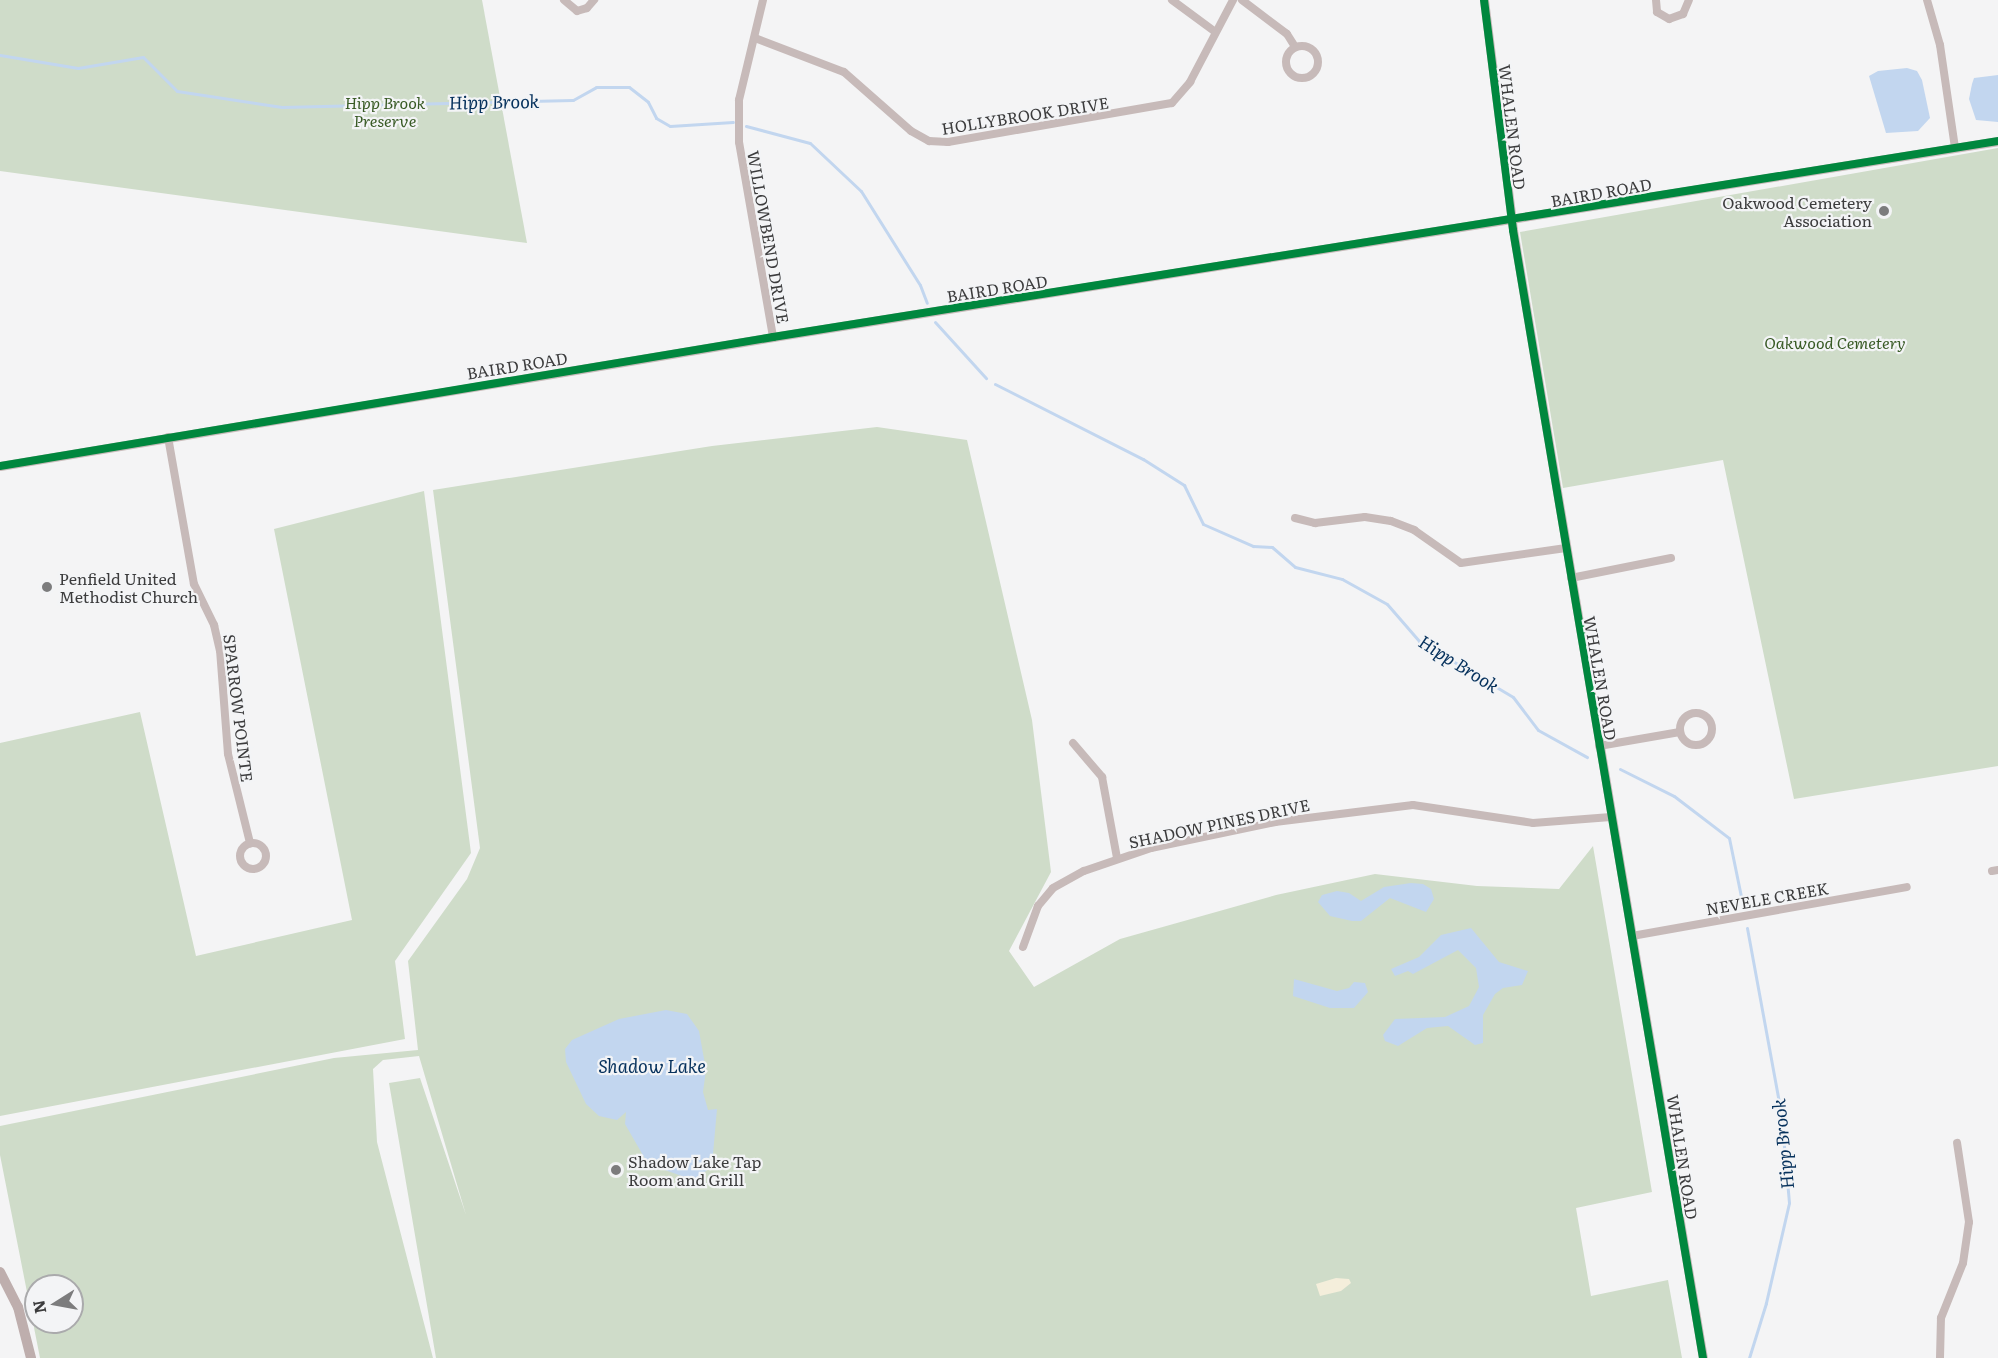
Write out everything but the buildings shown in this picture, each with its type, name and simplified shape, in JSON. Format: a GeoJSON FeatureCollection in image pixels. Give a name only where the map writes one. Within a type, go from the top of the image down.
{"type":"FeatureCollection","features":[{"type":"Feature","properties":{"kind":"main road"},"geometry":{"type":"LineString","coordinates":[[0,1272],[18,1307],[31,1358]]}},
{"type":"Feature","properties":{"kind":"street"},"geometry":{"type":"LineString","coordinates":[[564,0],[577,11],[588,8],[594,0]]}},
{"type":"Feature","properties":{"kind":"street","name":"WILLOWBEND DRIVE"},"geometry":{"type":"LineString","coordinates":[[763,0],[739,100],[739,142],[773,337]]}},
{"type":"Feature","properties":{"kind":"street"},"geometry":{"type":"LineString","coordinates":[[1172,0],[1214,31]]}},
{"type":"Feature","properties":{"kind":"street","name":"HOLLYBROOK DRIVE"},"geometry":{"type":"LineString","coordinates":[[755,38],[844,72],[910,131],[938,143],[1172,104],[1190,82],[1214,31],[1233,0]]}},
{"type":"Feature","properties":{"kind":"street"},"geometry":{"type":"LineString","coordinates":[[1242,0],[1287,34],[1295,47]]}},
{"type":"Feature","properties":{"kind":"street","name":"WHALEN ROAD"},"geometry":{"type":"LineString","coordinates":[[1484,0],[1511,221],[1703,1358]]}},
{"type":"Feature","properties":{"kind":"street"},"geometry":{"type":"LineString","coordinates":[[1656,0],[1657,12],[1669,19],[1683,14],[1689,0]]}},
{"type":"Feature","properties":{"kind":"street"},"geometry":{"type":"LineString","coordinates":[[1927,0],[1940,45],[1955,148]]}},
{"type":"Feature","properties":{"kind":"street"},"geometry":{"type":"LineString","coordinates":[[1305,46],[1317,55],[1318,65],[1309,77],[1298,77],[1289,71],[1287,55],[1295,47],[1305,46]]}},
{"type":"Feature","properties":{"kind":"street","name":"BAIRD ROAD"},"geometry":{"type":"LineString","coordinates":[[0,466],[773,337],[1511,221],[1998,141]]}},
{"type":"Feature","properties":{"kind":"street","name":"SPARROW POINTE"},"geometry":{"type":"LineString","coordinates":[[168,437],[194,584],[214,625],[220,650],[228,754],[250,843]]}},
{"type":"Feature","properties":{"kind":"street"},"geometry":{"type":"LineString","coordinates":[[1295,519],[1315,523],[1365,517],[1391,521],[1414,530],[1461,563],[1566,548]]}},
{"type":"Feature","properties":{"kind":"street"},"geometry":{"type":"LineString","coordinates":[[1571,578],[1671,558]]}},
{"type":"Feature","properties":{"kind":"street"},"geometry":{"type":"LineString","coordinates":[[1693,714],[1702,715],[1711,726],[1707,740],[1699,745],[1685,741],[1680,732],[1684,718],[1693,714]]}},
{"type":"Feature","properties":{"kind":"street"},"geometry":{"type":"LineString","coordinates":[[1599,746],[1680,732]]}},
{"type":"Feature","properties":{"kind":"street","name":"SHADOW PINES DRIVE"},"geometry":{"type":"LineString","coordinates":[[1073,743],[1102,777],[1117,858]]}},
{"type":"Feature","properties":{"kind":"street","name":"SHADOW PINES DRIVE"},"geometry":{"type":"LineString","coordinates":[[1023,947],[1038,906],[1048,893],[1070,877],[1117,858],[1275,822],[1413,805],[1533,823],[1611,817]]}},
{"type":"Feature","properties":{"kind":"street","name":"NEVELE CREEK"},"geometry":{"type":"LineString","coordinates":[[1632,936],[1907,887]]}},
{"type":"Feature","properties":{"kind":"street"},"geometry":{"type":"LineString","coordinates":[[1940,1358],[1941,1318],[1964,1263],[1969,1222],[1957,1143]]}},
{"type":"Feature","properties":{"kind":"green space","name":"Hipp Brook Preserve"},"geometry":{"type":"Polygon","coordinates":[[[0,0],[482,0],[527,243],[0,171],[0,0]]]}},
{"type":"Feature","properties":{"kind":"green space","name":"Oakwood Cemetery"},"geometry":{"type":"Polygon","coordinates":[[[1998,148],[1998,766],[1794,799],[1723,460],[1563,488],[1520,232],[1998,148]]]}},
{"type":"Feature","properties":{"kind":"green space"},"geometry":{"type":"Polygon","coordinates":[[[877,427],[967,440],[1032,720],[1051,872],[1009,951],[1034,987],[1120,939],[1276,895],[1375,874],[1477,886],[1559,889],[1593,846],[1652,1192],[1576,1208],[1591,1296],[1668,1280],[1682,1358],[436,1358],[389,1083],[420,1078],[466,1215],[419,1056],[383,1060],[373,1069],[377,1142],[433,1358],[40,1358],[35,1334],[84,1334],[84,1274],[24,1274],[24,1277],[0,1155],[0,1126],[334,1058],[418,1050],[408,961],[467,879],[480,848],[433,490],[712,446],[877,427]]]}},
{"type":"Feature","properties":{"kind":"green space"},"geometry":{"type":"Polygon","coordinates":[[[424,491],[471,853],[395,961],[405,1039],[0,1116],[0,743],[140,712],[196,956],[352,920],[274,529],[424,491]]]}},
{"type":"Feature","properties":{"kind":"sand"},"geometry":{"type":"Polygon","coordinates":[[[1336,1278],[1349,1279],[1351,1283],[1341,1291],[1320,1296],[1316,1284],[1336,1278]]]}},
{"type":"Feature","properties":{"kind":"water"},"geometry":{"type":"Polygon","coordinates":[[[1907,68],[1917,71],[1922,80],[1930,118],[1918,131],[1886,133],[1869,76],[1878,71],[1907,68]]]}},
{"type":"Feature","properties":{"kind":"water"},"geometry":{"type":"Polygon","coordinates":[[[1998,75],[1998,122],[1976,120],[1969,99],[1974,78],[1998,75]]]}},
{"type":"Feature","properties":{"kind":"water"},"geometry":{"type":"Polygon","coordinates":[[[1411,883],[1423,884],[1431,889],[1434,899],[1426,912],[1390,898],[1361,921],[1352,921],[1330,916],[1318,902],[1322,895],[1337,891],[1349,893],[1361,901],[1384,887],[1411,883]]]}},
{"type":"Feature","properties":{"kind":"water"},"geometry":{"type":"Polygon","coordinates":[[[1471,928],[1499,962],[1528,971],[1522,985],[1503,988],[1495,994],[1483,1015],[1483,1043],[1475,1045],[1448,1026],[1427,1028],[1398,1046],[1385,1041],[1383,1035],[1395,1019],[1445,1017],[1469,1006],[1479,987],[1476,968],[1458,950],[1413,974],[1408,971],[1395,976],[1391,969],[1419,957],[1441,935],[1471,928]]]}},
{"type":"Feature","properties":{"kind":"water"},"geometry":{"type":"Polygon","coordinates":[[[1294,979],[1337,991],[1349,988],[1354,982],[1365,983],[1368,992],[1354,1008],[1330,1008],[1293,996],[1294,979]]]}},
{"type":"Feature","properties":{"kind":"water","name":"Shadow Lake"},"geometry":{"type":"Polygon","coordinates":[[[666,1010],[687,1014],[699,1031],[706,1070],[703,1092],[708,1110],[717,1109],[713,1154],[709,1157],[713,1166],[693,1180],[648,1164],[625,1124],[626,1112],[617,1120],[599,1116],[586,1104],[566,1062],[565,1049],[572,1040],[619,1019],[666,1010]]]}},
{"type":"Feature","properties":{"kind":"waterway","name":"Hipp Brook"},"geometry":{"type":"LineString","coordinates":[[0,55],[78,68],[143,57],[177,91],[282,107],[573,100],[596,87],[629,87],[648,102],[656,118],[670,126],[733,122]]}},
{"type":"Feature","properties":{"kind":"waterway","name":"Hipp Brook"},"geometry":{"type":"LineString","coordinates":[[746,126],[810,143],[861,191],[920,285],[927,303]]}},
{"type":"Feature","properties":{"kind":"waterway","name":"Hipp Brook"},"geometry":{"type":"LineString","coordinates":[[935,322],[986,378]]}},
{"type":"Feature","properties":{"kind":"waterway","name":"Hipp Brook"},"geometry":{"type":"LineString","coordinates":[[995,384],[1143,459],[1184,485],[1203,524],[1253,546],[1272,547],[1295,567],[1342,579],[1387,604],[1419,641],[1513,697],[1538,730],[1587,757]]}},
{"type":"Feature","properties":{"kind":"waterway","name":"Hipp Brook"},"geometry":{"type":"LineString","coordinates":[[1620,769],[1674,796],[1729,838],[1743,906]]}},
{"type":"Feature","properties":{"kind":"waterway","name":"Hipp Brook"},"geometry":{"type":"LineString","coordinates":[[1747,928],[1781,1113],[1789,1203],[1766,1303],[1749,1358]]}},
{"type":"Feature","properties":{"kind":"cycle path"},"geometry":{"type":"LineString","coordinates":[[1484,0],[1513,230],[1703,1358]]}},
{"type":"Feature","properties":{"kind":"cycle path"},"geometry":{"type":"LineString","coordinates":[[0,466],[773,337],[1998,141]]}},
{"type":"Feature","properties":{"kind":"place","name":"Oakwood Cemetery Association"},"geometry":{"type":"Point","coordinates":[1884,211]}},
{"type":"Feature","properties":{"kind":"place","name":"Penfield United Methodist Church"},"geometry":{"type":"Point","coordinates":[47,587]}},
{"type":"Feature","properties":{"kind":"place","name":"Shadow Lake Tap Room and Grill"},"geometry":{"type":"Point","coordinates":[616,1170]}}]}
